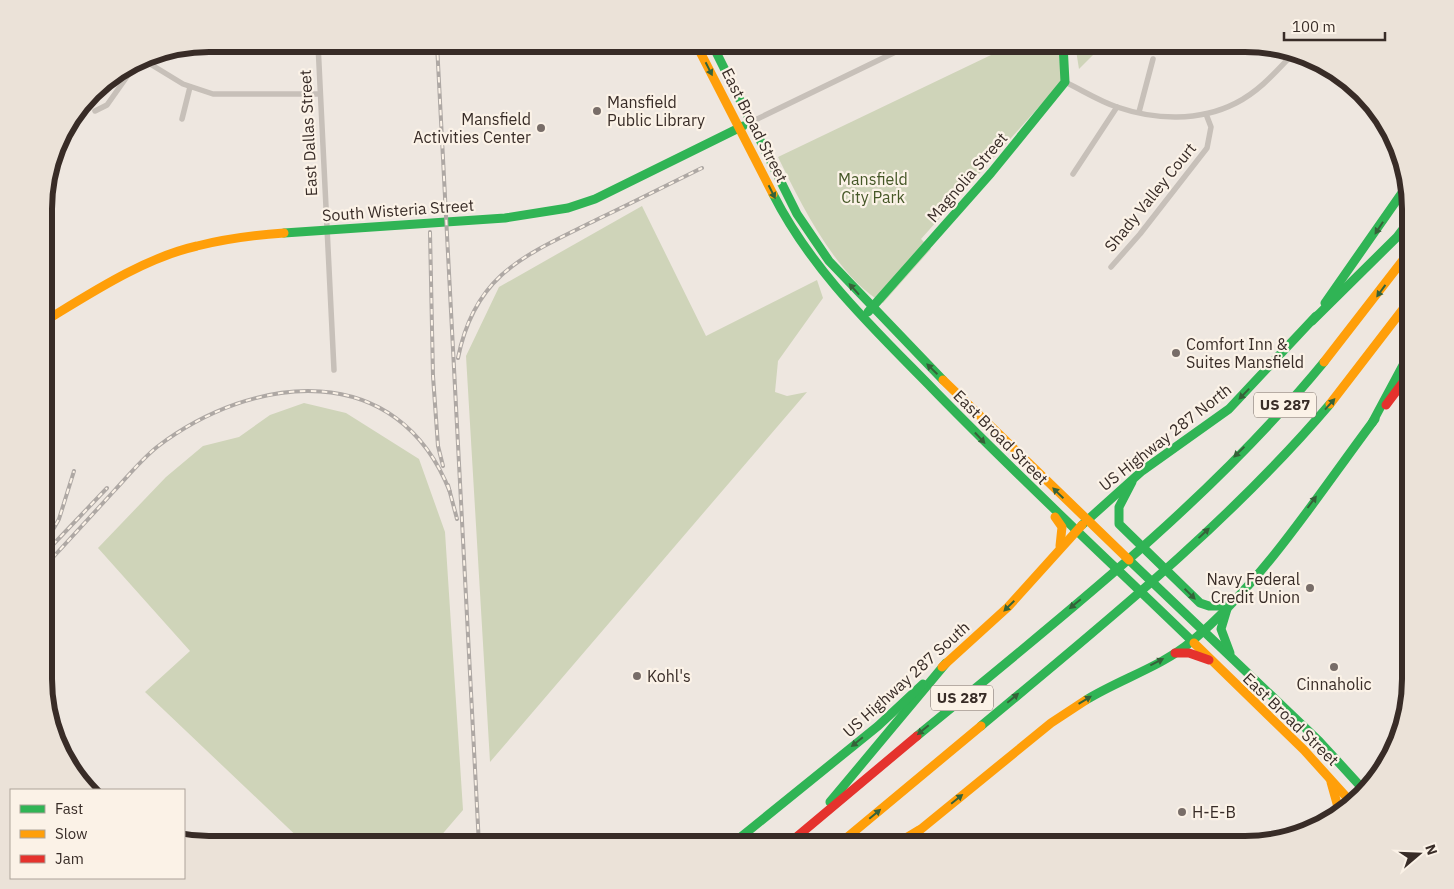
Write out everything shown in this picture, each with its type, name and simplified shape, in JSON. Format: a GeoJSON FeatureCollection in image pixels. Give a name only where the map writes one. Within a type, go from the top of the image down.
{"type":"FeatureCollection","features":[{"type":"Feature","properties":{"kind":"main road"},"geometry":{"type":"LineString","coordinates":[[1063,52],[1065,82]]}},
{"type":"Feature","properties":{"kind":"main road","name":"East Broad Street"},"geometry":{"type":"LineString","coordinates":[[700,53],[786,220],[818,267],[863,318],[993,452],[1192,640],[1330,777],[1347,798]]}},
{"type":"Feature","properties":{"kind":"main road","name":"East Broad Street"},"geometry":{"type":"LineString","coordinates":[[716,53],[797,214],[829,261],[920,357],[1086,520],[1233,657],[1319,741],[1360,786]]}},
{"type":"Feature","properties":{"kind":"main road","name":"Magnolia Street"},"geometry":{"type":"LineString","coordinates":[[863,318],[991,173],[1065,82]]}},
{"type":"Feature","properties":{"kind":"main road","name":"South Wisteria Street"},"geometry":{"type":"LineString","coordinates":[[52,317],[101,287],[181,251],[235,238],[327,229],[505,218],[568,208],[595,199],[751,122]]}},
{"type":"Feature","properties":{"kind":"main road","name":"US Highway 287 North"},"geometry":{"type":"LineString","coordinates":[[1086,520],[1134,478],[1229,409],[1312,321],[1400,195]]}},
{"type":"Feature","properties":{"kind":"main road"},"geometry":{"type":"LineString","coordinates":[[786,220],[797,214]]}},
{"type":"Feature","properties":{"kind":"main road"},"geometry":{"type":"LineString","coordinates":[[1312,321],[1401,232]]}},
{"type":"Feature","properties":{"kind":"main road"},"geometry":{"type":"LineString","coordinates":[[818,267],[829,261]]}},
{"type":"Feature","properties":{"kind":"main road","name":"US 287"},"geometry":{"type":"LineString","coordinates":[[797,836],[1144,545],[1265,428],[1368,308],[1401,263]]}},
{"type":"Feature","properties":{"kind":"main road","name":"US 287"},"geometry":{"type":"LineString","coordinates":[[849,836],[1134,596],[1237,502],[1309,428],[1350,381],[1401,312]]}},
{"type":"Feature","properties":{"kind":"main road"},"geometry":{"type":"LineString","coordinates":[[911,366],[920,357]]}},
{"type":"Feature","properties":{"kind":"main road"},"geometry":{"type":"LineString","coordinates":[[1372,423],[1401,369]]}},
{"type":"Feature","properties":{"kind":"main road"},"geometry":{"type":"LineString","coordinates":[[912,836],[1064,714],[1101,691],[1175,653],[1203,630],[1228,606],[1271,558],[1401,385]]}},
{"type":"Feature","properties":{"kind":"main road"},"geometry":{"type":"LineString","coordinates":[[993,452],[1005,440]]}},
{"type":"Feature","properties":{"kind":"main road"},"geometry":{"type":"LineString","coordinates":[[1134,478],[1118,506],[1116,517],[1125,532],[1195,599],[1210,606],[1228,606]]}},
{"type":"Feature","properties":{"kind":"main road"},"geometry":{"type":"LineString","coordinates":[[1047,504],[1062,527],[1060,549]]}},
{"type":"Feature","properties":{"kind":"main road","name":"US Highway 287 South"},"geometry":{"type":"LineString","coordinates":[[742,836],[878,726],[1008,607],[1086,520]]}},
{"type":"Feature","properties":{"kind":"main road"},"geometry":{"type":"LineString","coordinates":[[1228,606],[1221,630],[1233,657]]}},
{"type":"Feature","properties":{"kind":"main road"},"geometry":{"type":"LineString","coordinates":[[1175,653],[1200,656],[1213,662]]}},
{"type":"Feature","properties":{"kind":"main road"},"geometry":{"type":"LineString","coordinates":[[812,824],[946,663]]}},
{"type":"Feature","properties":{"kind":"main road"},"geometry":{"type":"LineString","coordinates":[[1330,777],[1338,806]]}},
{"type":"Feature","properties":{"kind":"main road"},"geometry":{"type":"LineString","coordinates":[[909,836],[919,830]]}},
{"type":"Feature","properties":{"kind":"street"},"geometry":{"type":"LineString","coordinates":[[751,122],[895,52]]}},
{"type":"Feature","properties":{"kind":"street","name":"East Dallas Street"},"geometry":{"type":"LineString","coordinates":[[318,53],[334,370]]}},
{"type":"Feature","properties":{"kind":"street"},"geometry":{"type":"LineString","coordinates":[[1139,112],[1153,59]]}},
{"type":"Feature","properties":{"kind":"street"},"geometry":{"type":"LineString","coordinates":[[1065,82],[1117,107],[1174,118],[1206,114],[1236,104],[1267,81],[1288,59]]}},
{"type":"Feature","properties":{"kind":"street"},"geometry":{"type":"LineString","coordinates":[[151,64],[182,84],[213,94],[231,96],[319,94]]}},
{"type":"Feature","properties":{"kind":"street"},"geometry":{"type":"LineString","coordinates":[[95,111],[107,105],[127,76]]}},
{"type":"Feature","properties":{"kind":"street"},"geometry":{"type":"LineString","coordinates":[[182,119],[190,87]]}},
{"type":"Feature","properties":{"kind":"street"},"geometry":{"type":"LineString","coordinates":[[1073,174],[1117,107]]}},
{"type":"Feature","properties":{"kind":"street","name":"Shady Valley Court"},"geometry":{"type":"LineString","coordinates":[[1111,267],[1140,234],[1207,148],[1211,127],[1206,114]]}},
{"type":"Feature","properties":{"kind":"green space","name":"Mansfield City Park"},"geometry":{"type":"Polygon","coordinates":[[[997,52],[1059,52],[1062,81],[921,239],[931,249],[883,303],[866,291],[850,275],[821,238],[778,157],[997,52]]]}},
{"type":"Feature","properties":{"kind":"green space"},"geometry":{"type":"Polygon","coordinates":[[[1076,52],[1096,52],[1079,69],[1076,52]]]}},
{"type":"Feature","properties":{"kind":"green space"},"geometry":{"type":"Polygon","coordinates":[[[642,206],[706,336],[817,280],[823,298],[778,361],[775,392],[787,396],[807,392],[490,762],[466,356],[499,287],[642,206]]]}},
{"type":"Feature","properties":{"kind":"green space"},"geometry":{"type":"Polygon","coordinates":[[[304,403],[346,413],[419,459],[445,532],[463,810],[441,836],[297,836],[145,692],[190,651],[98,548],[166,477],[203,446],[239,437],[270,415],[304,403]]]}},
{"type":"Feature","properties":{"kind":"railway"},"geometry":{"type":"LineString","coordinates":[[437,53],[479,836]]}},
{"type":"Feature","properties":{"kind":"railway"},"geometry":{"type":"LineString","coordinates":[[458,358],[466,329],[477,306],[491,286],[507,270],[547,244],[702,168]]}},
{"type":"Feature","properties":{"kind":"railway"},"geometry":{"type":"LineString","coordinates":[[430,232],[433,376],[438,446],[443,466]]}},
{"type":"Feature","properties":{"kind":"railway"},"geometry":{"type":"LineString","coordinates":[[52,558],[135,468],[157,447],[195,422],[236,404],[279,393],[320,392],[360,399],[396,418],[426,449],[450,492]]}},
{"type":"Feature","properties":{"kind":"railway"},"geometry":{"type":"LineString","coordinates":[[52,532],[59,519],[74,471]]}},
{"type":"Feature","properties":{"kind":"railway"},"geometry":{"type":"LineString","coordinates":[[448,485],[457,519]]}},
{"type":"Feature","properties":{"kind":"railway"},"geometry":{"type":"LineString","coordinates":[[52,546],[107,488]]}},
{"type":"Feature","properties":{"kind":"traffic: fast"},"geometry":{"type":"LineString","coordinates":[[868,312],[991,173],[1065,82],[1063,52]]}},
{"type":"Feature","properties":{"kind":"traffic: fast"},"geometry":{"type":"LineString","coordinates":[[716,53],[797,214],[829,261],[943,380]]}},
{"type":"Feature","properties":{"kind":"traffic: fast"},"geometry":{"type":"LineString","coordinates":[[284,233],[505,218],[568,208],[595,199],[743,126]]}},
{"type":"Feature","properties":{"kind":"traffic: fast"},"geometry":{"type":"LineString","coordinates":[[773,194],[788,221],[823,272],[863,318],[993,450],[1194,643]]}},
{"type":"Feature","properties":{"kind":"traffic: fast"},"geometry":{"type":"LineString","coordinates":[[1325,303],[1400,195]]}},
{"type":"Feature","properties":{"kind":"traffic: fast"},"geometry":{"type":"LineString","coordinates":[[1312,321],[1401,232]]}},
{"type":"Feature","properties":{"kind":"traffic: fast"},"geometry":{"type":"LineString","coordinates":[[1082,525],[1142,471],[1229,409],[1316,316]]}},
{"type":"Feature","properties":{"kind":"traffic: fast"},"geometry":{"type":"LineString","coordinates":[[917,736],[1077,604],[1182,512],[1279,414],[1324,362]]}},
{"type":"Feature","properties":{"kind":"traffic: fast"},"geometry":{"type":"LineString","coordinates":[[1372,423],[1401,369]]}},
{"type":"Feature","properties":{"kind":"traffic: fast"},"geometry":{"type":"LineString","coordinates":[[981,726],[1118,611],[1207,532],[1291,448],[1330,404]]}},
{"type":"Feature","properties":{"kind":"traffic: fast"},"geometry":{"type":"LineString","coordinates":[[1086,700],[1154,666],[1180,650],[1218,618],[1243,592],[1290,535],[1375,419]]}},
{"type":"Feature","properties":{"kind":"traffic: fast"},"geometry":{"type":"LineString","coordinates":[[1132,482],[1119,507],[1119,524],[1200,603],[1209,606],[1228,606]]}},
{"type":"Feature","properties":{"kind":"traffic: fast"},"geometry":{"type":"LineString","coordinates":[[1129,560],[1319,741],[1360,786]]}},
{"type":"Feature","properties":{"kind":"traffic: fast"},"geometry":{"type":"LineString","coordinates":[[1227,609],[1221,629],[1230,653]]}},
{"type":"Feature","properties":{"kind":"traffic: fast"},"geometry":{"type":"LineString","coordinates":[[830,802],[946,663]]}},
{"type":"Feature","properties":{"kind":"traffic: fast"},"geometry":{"type":"LineString","coordinates":[[742,836],[878,726],[923,684]]}},
{"type":"Feature","properties":{"kind":"traffic: slow"},"geometry":{"type":"LineString","coordinates":[[700,53],[773,194]]}},
{"type":"Feature","properties":{"kind":"traffic: slow"},"geometry":{"type":"LineString","coordinates":[[52,317],[118,278],[157,259],[229,239],[284,233]]}},
{"type":"Feature","properties":{"kind":"traffic: slow"},"geometry":{"type":"LineString","coordinates":[[1324,362],[1401,263]]}},
{"type":"Feature","properties":{"kind":"traffic: slow"},"geometry":{"type":"LineString","coordinates":[[1330,404],[1401,312]]}},
{"type":"Feature","properties":{"kind":"traffic: slow"},"geometry":{"type":"LineString","coordinates":[[943,380],[1129,560]]}},
{"type":"Feature","properties":{"kind":"traffic: slow"},"geometry":{"type":"LineString","coordinates":[[1055,517],[1062,527],[1060,546]]}},
{"type":"Feature","properties":{"kind":"traffic: slow"},"geometry":{"type":"LineString","coordinates":[[942,667],[1008,607],[1082,525]]}},
{"type":"Feature","properties":{"kind":"traffic: slow"},"geometry":{"type":"LineString","coordinates":[[1194,643],[1304,750],[1347,798]]}},
{"type":"Feature","properties":{"kind":"traffic: slow"},"geometry":{"type":"LineString","coordinates":[[915,834],[1051,723],[1086,700]]}},
{"type":"Feature","properties":{"kind":"traffic: slow"},"geometry":{"type":"LineString","coordinates":[[849,836],[981,726]]}},
{"type":"Feature","properties":{"kind":"traffic: slow"},"geometry":{"type":"LineString","coordinates":[[1331,782],[1338,806]]}},
{"type":"Feature","properties":{"kind":"traffic: slow"},"geometry":{"type":"LineString","coordinates":[[909,836],[919,830]]}},
{"type":"Feature","properties":{"kind":"traffic: jam"},"geometry":{"type":"LineString","coordinates":[[1386,405],[1401,385]]}},
{"type":"Feature","properties":{"kind":"traffic: jam"},"geometry":{"type":"LineString","coordinates":[[1175,653],[1189,653],[1209,660]]}},
{"type":"Feature","properties":{"kind":"traffic: jam"},"geometry":{"type":"LineString","coordinates":[[798,836],[917,736]]}},
{"type":"Feature","properties":{"kind":"place","name":"Mansfield Public Library"},"geometry":{"type":"Point","coordinates":[597,111]}},
{"type":"Feature","properties":{"kind":"place","name":"Mansfield Activities Center"},"geometry":{"type":"Point","coordinates":[541,128]}},
{"type":"Feature","properties":{"kind":"place","name":"Comfort Inn & Suites Mansfield"},"geometry":{"type":"Point","coordinates":[1176,353]}},
{"type":"Feature","properties":{"kind":"place","name":"Navy Federal Credit Union"},"geometry":{"type":"Point","coordinates":[1310,588]}},
{"type":"Feature","properties":{"kind":"place","name":"Cinnaholic"},"geometry":{"type":"Point","coordinates":[1334,667]}},
{"type":"Feature","properties":{"kind":"place","name":"Kohl's"},"geometry":{"type":"Point","coordinates":[637,676]}},
{"type":"Feature","properties":{"kind":"place","name":"H-E-B"},"geometry":{"type":"Point","coordinates":[1182,812]}}]}
